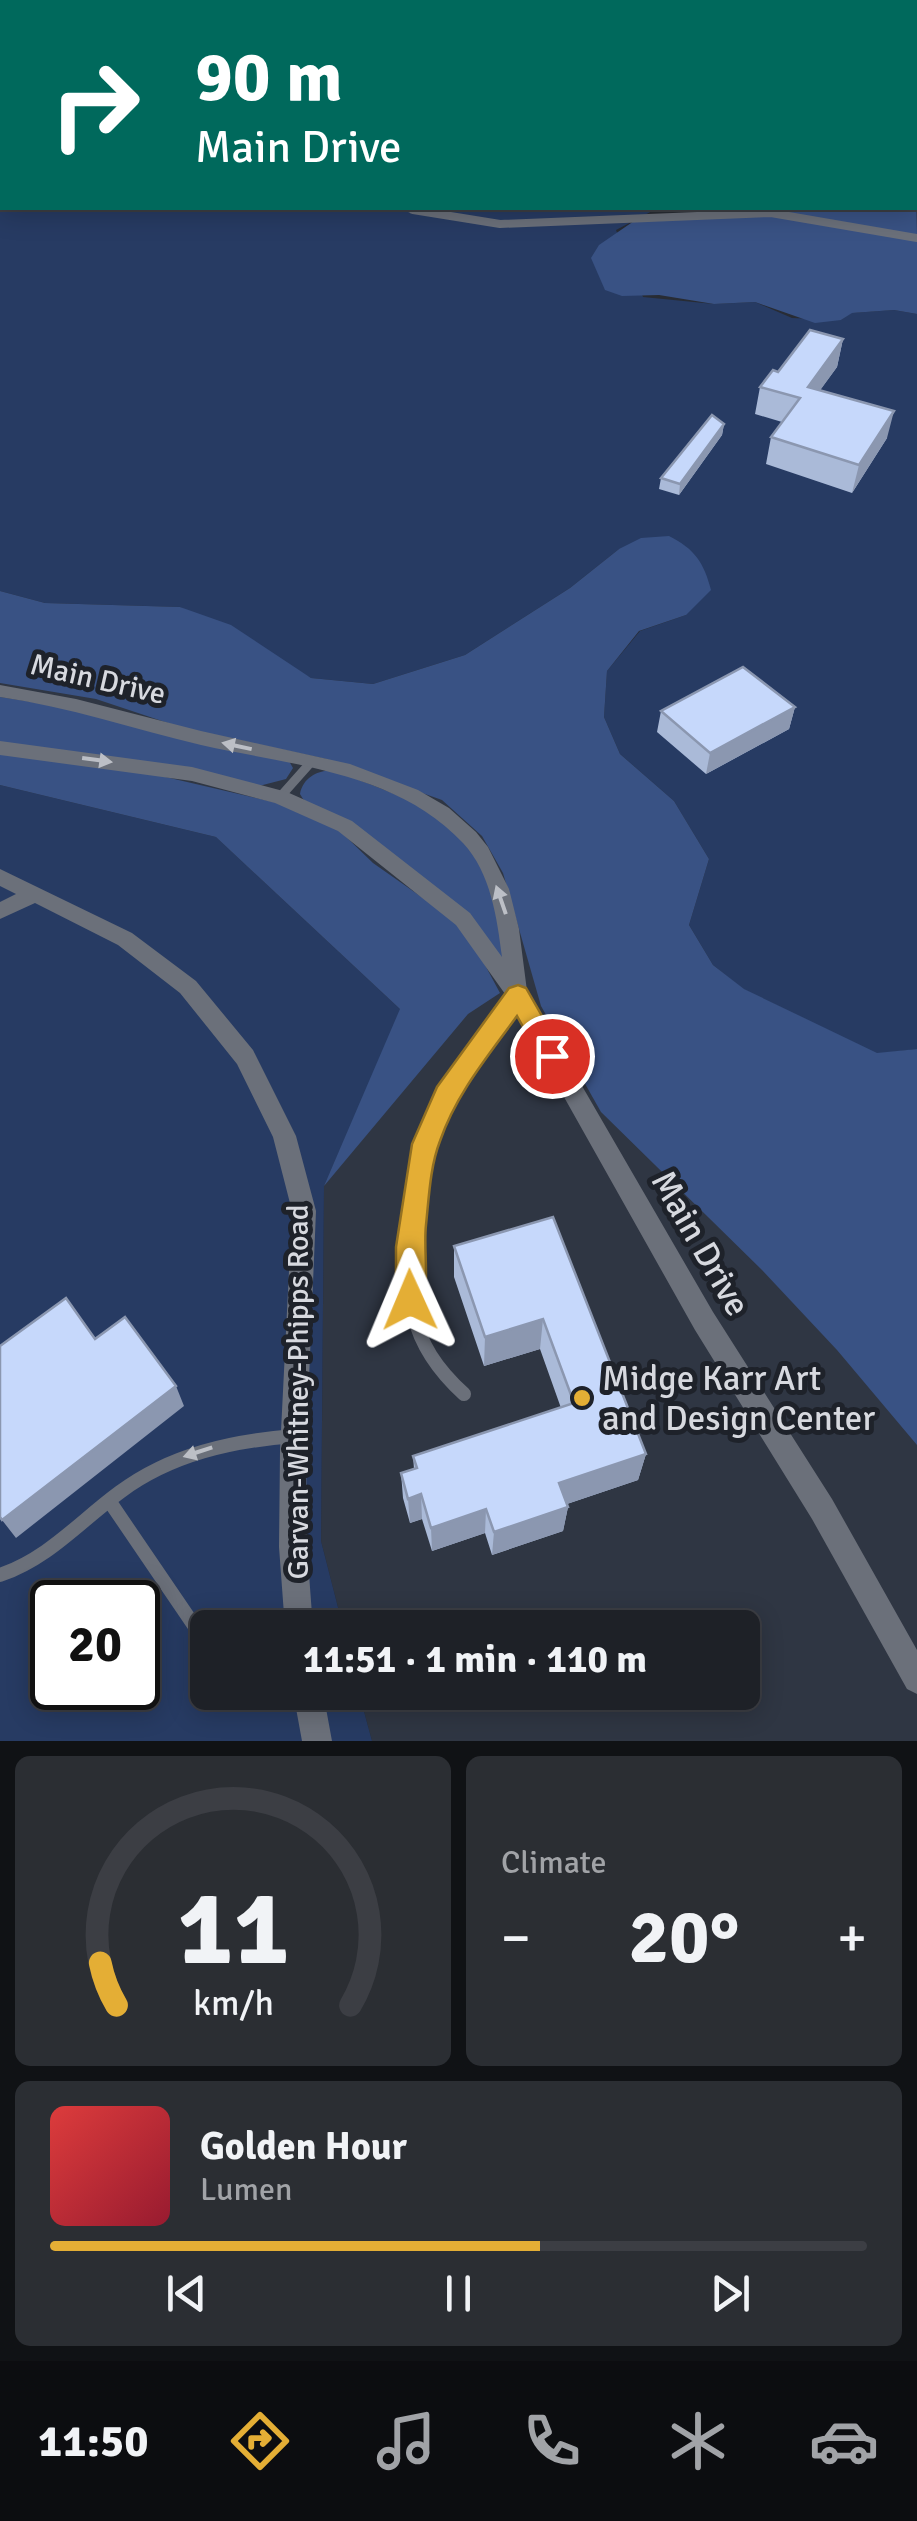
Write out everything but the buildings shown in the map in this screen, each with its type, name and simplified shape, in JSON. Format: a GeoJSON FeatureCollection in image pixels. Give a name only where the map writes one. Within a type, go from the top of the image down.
{"type":"FeatureCollection","features":[{"type":"Feature","properties":{"kind":"street","name":"Main Drive"},"geometry":{"type":"LineString","coordinates":[[0,691],[91,706],[197,737],[312,761],[383,782],[431,804],[472,840],[491,872],[506,916],[518,996]]}},
{"type":"Feature","properties":{"kind":"street","name":"Main Drive"},"geometry":{"type":"LineString","coordinates":[[0,748],[192,774],[280,797],[345,826],[463,918],[518,996],[704,1321],[822,1509],[917,1679]]}},
{"type":"Feature","properties":{"kind":"street","name":"Garvan-Whitney-Phipps Road"},"geometry":{"type":"LineString","coordinates":[[0,877],[125,939],[188,987],[245,1057],[284,1136],[304,1211],[292,1547],[297,1610]]}},
{"type":"Feature","properties":{"kind":"street"},"geometry":{"type":"LineString","coordinates":[[0,911],[35,894]]}},
{"type":"Feature","properties":{"kind":"street"},"geometry":{"type":"LineString","coordinates":[[311,1710],[316,1741]]}},
{"type":"Feature","properties":{"kind":"lane"},"geometry":{"type":"LineString","coordinates":[[412,210],[500,224],[771,213],[917,238]]}},
{"type":"Feature","properties":{"kind":"lane"},"geometry":{"type":"LineString","coordinates":[[280,797],[312,761]]}},
{"type":"Feature","properties":{"kind":"lane"},"geometry":{"type":"LineString","coordinates":[[464,1394],[436,1366],[424,1346],[410,1300],[410,1247],[419,1171],[425,1144],[446,1094],[518,996]]}},
{"type":"Feature","properties":{"kind":"lane"},"geometry":{"type":"LineString","coordinates":[[0,1575],[48,1555],[110,1502],[168,1462],[252,1438],[294,1436]]}},
{"type":"Feature","properties":{"kind":"lane"},"geometry":{"type":"LineString","coordinates":[[110,1502],[190,1620]]}},
{"type":"Feature","properties":{"kind":"shaded area"},"geometry":{"type":"Polygon","coordinates":[[[0,210],[654,210],[616,230],[643,297],[714,304],[755,302],[792,318],[841,320],[851,313],[894,310],[917,314],[917,1049],[877,1054],[743,989],[713,965],[689,925],[709,859],[674,801],[620,754],[604,717],[607,671],[640,631],[686,615],[619,549],[570,588],[465,655],[373,684],[311,678],[180,607],[45,603],[0,591],[0,210]]]}},
{"type":"Feature","properties":{"kind":"shaded area"},"geometry":{"type":"Polygon","coordinates":[[[666,210],[772,210],[665,212],[666,210]]]}},
{"type":"Feature","properties":{"kind":"shaded area"},"geometry":{"type":"Polygon","coordinates":[[[772,210],[917,210],[917,235],[772,210]]]}},
{"type":"Feature","properties":{"kind":"shaded area"},"geometry":{"type":"Polygon","coordinates":[[[771,213],[917,240],[917,314],[894,310],[852,313],[841,320],[815,323],[755,302],[714,304],[659,295],[622,296],[605,290],[591,258],[599,245],[634,221],[771,213]]]}},
{"type":"Feature","properties":{"kind":"shaded area"},"geometry":{"type":"Polygon","coordinates":[[[669,536],[697,558],[711,590],[686,615],[639,631],[607,671],[604,717],[620,754],[674,801],[709,859],[689,925],[713,965],[744,989],[877,1053],[917,1049],[917,1445],[837,1350],[762,1270],[601,1112],[541,1006],[503,873],[482,836],[442,800],[326,759],[183,728],[96,699],[0,683],[0,591],[45,603],[180,607],[231,625],[311,678],[373,684],[465,655],[570,588],[619,549],[641,538],[669,536]]]}},
{"type":"Feature","properties":{"kind":"shaded area"},"geometry":{"type":"Polygon","coordinates":[[[0,651],[491,763],[917,1211],[917,1741],[372,1741],[364,1710],[760,1710],[760,1610],[339,1610],[321,1541],[324,1186],[216,837],[0,785],[0,651]]]}},
{"type":"Feature","properties":{"kind":"shaded area"},"geometry":{"type":"Polygon","coordinates":[[[0,697],[65,707],[289,761],[293,768],[286,779],[259,786],[0,742],[0,697]]]}},
{"type":"Feature","properties":{"kind":"shaded area"},"geometry":{"type":"Polygon","coordinates":[[[0,752],[157,775],[282,804],[337,828],[373,863],[450,917],[470,937],[500,993],[468,1014],[324,1186],[400,1009],[216,837],[0,785],[0,752]]]}},
{"type":"Feature","properties":{"kind":"shaded area"},"geometry":{"type":"Polygon","coordinates":[[[332,770],[406,799],[451,827],[469,845],[484,866],[494,892],[509,969],[303,799],[300,794],[307,780],[332,770]]]}},
{"type":"Feature","properties":{"kind":"shaded area"},"geometry":{"type":"Polygon","coordinates":[[[0,785],[216,837],[401,1010],[324,1186],[321,1541],[339,1610],[190,1610],[190,1710],[364,1710],[372,1741],[0,1741],[0,785]]]}},
{"type":"Feature","properties":{"kind":"place","name":"Midge Karr Art and Design Center"},"geometry":{"type":"Point","coordinates":[582,1398]}},
{"type":"Feature","properties":{"kind":"route"},"geometry":{"type":"LineString","coordinates":[[410,1300],[410,1247],[419,1171],[425,1144],[446,1094],[518,996],[552,1056]]}}]}
